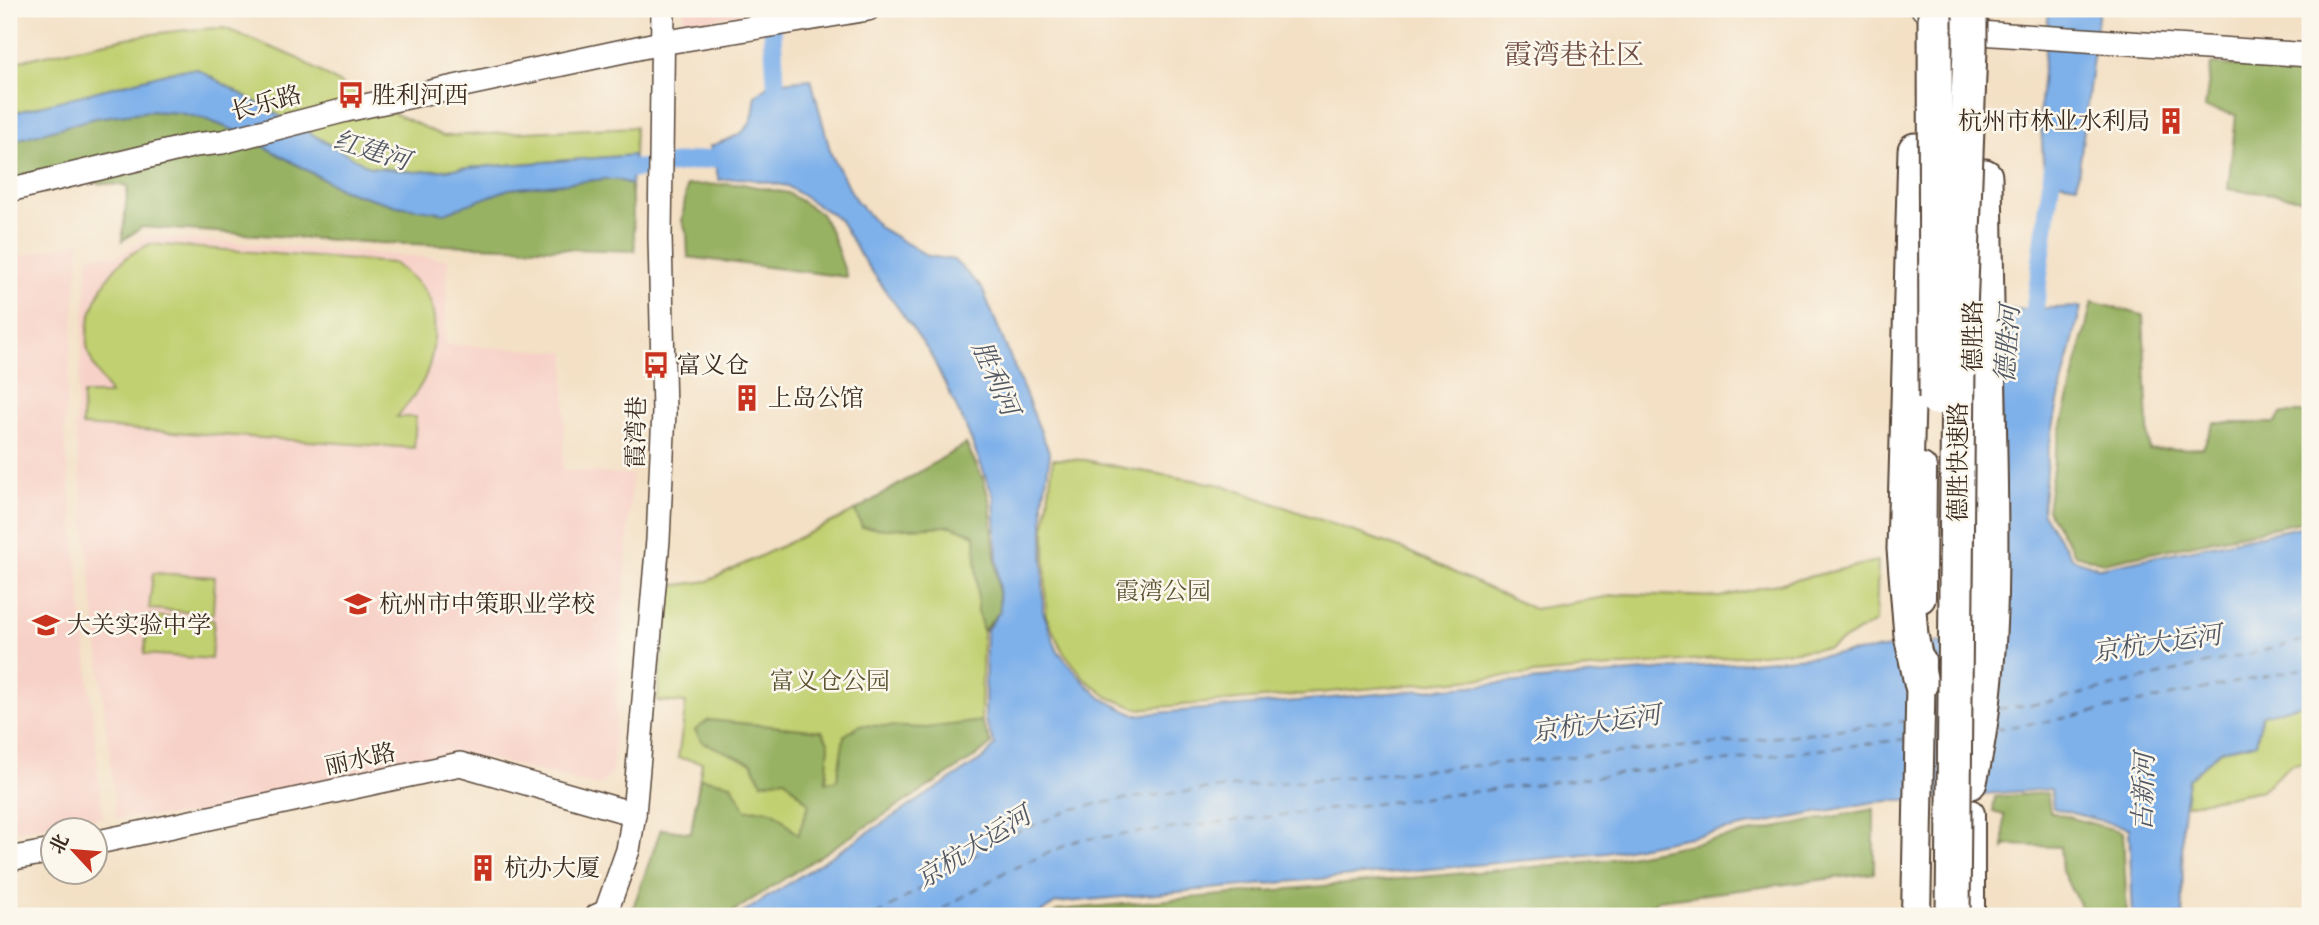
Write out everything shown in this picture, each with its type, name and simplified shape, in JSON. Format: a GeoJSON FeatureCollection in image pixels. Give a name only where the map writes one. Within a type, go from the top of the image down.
{"type":"FeatureCollection","features":[{"type":"Feature","properties":{"kind":"highway"},"geometry":{"type":"LineString","coordinates":[[1921,683],[1911,635],[1904,549],[1917,91],[1932,9]]}},
{"type":"Feature","properties":{"kind":"highway","name":"德胜快速路"},"geometry":{"type":"LineString","coordinates":[[1932,9],[1935,916]]}},
{"type":"Feature","properties":{"kind":"highway"},"geometry":{"type":"LineString","coordinates":[[1970,782],[1981,726],[1992,572],[1985,176],[1976,25]]}},
{"type":"Feature","properties":{"kind":"highway","name":"德胜快速路"},"geometry":{"type":"LineString","coordinates":[[1953,916],[1958,365],[1976,25]]}},
{"type":"Feature","properties":{"kind":"main road","name":"德胜路"},"geometry":{"type":"LineString","coordinates":[[1916,916],[1926,144],[1923,9]]}},
{"type":"Feature","properties":{"kind":"main road","name":"德胜路"},"geometry":{"type":"LineString","coordinates":[[1970,916],[1976,25]]}},
{"type":"Feature","properties":{"kind":"street","name":"霞湾巷"},"geometry":{"type":"LineString","coordinates":[[597,916],[606,912],[628,850],[634,814],[659,540],[664,412],[660,236],[663,9]]}},
{"type":"Feature","properties":{"kind":"street"},"geometry":{"type":"LineString","coordinates":[[1923,9],[1976,25],[2134,43],[2310,55]]}},
{"type":"Feature","properties":{"kind":"street","name":"长乐路"},"geometry":{"type":"LineString","coordinates":[[9,190],[195,145],[222,142],[346,110],[661,43],[863,10]]}},
{"type":"Feature","properties":{"kind":"street","name":"丽水路"},"geometry":{"type":"LineString","coordinates":[[108,840],[460,765],[634,814]]}},
{"type":"Feature","properties":{"kind":"street"},"geometry":{"type":"LineString","coordinates":[[9,859],[38,854]]}},
{"type":"Feature","properties":{"kind":"shaded area"},"geometry":{"type":"Polygon","coordinates":[[[684,9],[741,9],[741,14],[684,24],[684,9]]]}},
{"type":"Feature","properties":{"kind":"shaded area","name":"大关实验中学"},"geometry":{"type":"Polygon","coordinates":[[[9,217],[18,257],[80,241],[64,432],[103,816],[38,816],[38,827],[9,831],[9,217]]]}},
{"type":"Feature","properties":{"kind":"shaded area","name":"杭州市中策职业学校"},"geometry":{"type":"Polygon","coordinates":[[[148,236],[448,259],[445,344],[566,352],[563,470],[632,475],[612,775],[598,786],[472,755],[188,815],[116,818],[75,429],[89,255],[117,256],[148,236]]]}},
{"type":"Feature","properties":{"kind":"green space"},"geometry":{"type":"Polygon","coordinates":[[[224,28],[295,57],[376,105],[443,136],[635,127],[634,155],[416,172],[370,167],[197,69],[9,114],[9,63],[143,36],[224,28]]]}},
{"type":"Feature","properties":{"kind":"green space"},"geometry":{"type":"Polygon","coordinates":[[[2211,64],[2310,71],[2310,201],[2228,189],[2236,115],[2205,108],[2211,64]]]}},
{"type":"Feature","properties":{"kind":"green space"},"geometry":{"type":"Polygon","coordinates":[[[150,111],[180,113],[205,119],[236,131],[343,190],[397,206],[445,212],[509,189],[614,178],[631,185],[635,251],[378,243],[142,227],[122,241],[128,186],[54,179],[9,192],[9,142],[95,118],[150,111]]]}},
{"type":"Feature","properties":{"kind":"green space"},"geometry":{"type":"Polygon","coordinates":[[[742,184],[788,193],[821,214],[831,232],[847,277],[688,257],[687,234],[682,221],[687,185],[742,184]]]}},
{"type":"Feature","properties":{"kind":"green space"},"geometry":{"type":"Polygon","coordinates":[[[150,244],[393,263],[404,271],[419,284],[428,297],[434,319],[433,344],[425,377],[397,417],[416,417],[414,448],[82,426],[83,394],[110,394],[88,351],[87,334],[93,309],[103,285],[118,265],[150,244]]]}},
{"type":"Feature","properties":{"kind":"green space"},"geometry":{"type":"Polygon","coordinates":[[[2092,302],[2143,315],[2149,450],[2203,448],[2214,423],[2275,423],[2282,413],[2310,413],[2310,520],[2103,563],[2075,554],[2047,510],[2055,454],[2092,302]]]}},
{"type":"Feature","properties":{"kind":"green space","name":"富义仓公园"},"geometry":{"type":"Polygon","coordinates":[[[966,444],[983,479],[990,502],[1000,611],[983,631],[981,721],[991,744],[978,755],[726,916],[633,916],[661,829],[691,833],[702,762],[678,758],[686,703],[657,701],[670,586],[708,581],[855,511],[966,444]]]}},
{"type":"Feature","properties":{"kind":"green space"},"geometry":{"type":"Polygon","coordinates":[[[966,444],[983,479],[990,502],[1000,611],[983,631],[978,611],[975,535],[951,526],[886,529],[862,527],[855,511],[966,444]]]}},
{"type":"Feature","properties":{"kind":"green space","name":"霞湾公园"},"geometry":{"type":"Polygon","coordinates":[[[1053,459],[1085,460],[1222,485],[1403,549],[1534,609],[1624,594],[1720,597],[1878,561],[1876,622],[1829,648],[1138,709],[1108,697],[1086,680],[1062,650],[1046,616],[1045,526],[1053,459]]]}},
{"type":"Feature","properties":{"kind":"green space"},"geometry":{"type":"Polygon","coordinates":[[[153,573],[215,577],[213,614],[149,609],[153,573]]]}},
{"type":"Feature","properties":{"kind":"green space"},"geometry":{"type":"Polygon","coordinates":[[[149,616],[214,620],[211,659],[144,654],[149,616]]]}},
{"type":"Feature","properties":{"kind":"green space"},"geometry":{"type":"Polygon","coordinates":[[[2310,702],[2310,762],[2292,764],[2262,790],[2185,805],[2188,779],[2221,750],[2256,743],[2262,715],[2310,702]]]}},
{"type":"Feature","properties":{"kind":"green space"},"geometry":{"type":"Polygon","coordinates":[[[709,720],[822,731],[829,744],[826,782],[837,780],[844,736],[859,725],[927,728],[981,721],[991,744],[978,755],[726,916],[630,916],[661,829],[691,833],[700,778],[731,784],[746,810],[772,811],[798,835],[809,804],[785,779],[762,783],[752,763],[702,742],[695,730],[709,720]]]}},
{"type":"Feature","properties":{"kind":"green space"},"geometry":{"type":"Polygon","coordinates":[[[2047,793],[2050,812],[2123,832],[2127,916],[2081,916],[2080,906],[2062,871],[2060,847],[2007,845],[2004,849],[2004,815],[1993,812],[1995,797],[2047,793]]]}},
{"type":"Feature","properties":{"kind":"green space"},"geometry":{"type":"Polygon","coordinates":[[[1874,809],[1874,873],[1659,900],[1635,916],[1049,916],[1059,910],[1608,860],[1874,809]]]}},
{"type":"Feature","properties":{"kind":"water"},"geometry":{"type":"Polygon","coordinates":[[[2049,9],[2099,9],[2077,185],[2052,181],[2043,161],[2040,103],[2049,9]]]}},
{"type":"Feature","properties":{"kind":"water"},"geometry":{"type":"Polygon","coordinates":[[[197,69],[370,167],[416,172],[634,155],[631,185],[614,178],[509,189],[445,213],[397,206],[343,190],[236,131],[180,113],[150,111],[95,118],[9,142],[9,114],[178,70],[197,69]]]}},
{"type":"Feature","properties":{"kind":"water"},"geometry":{"type":"Polygon","coordinates":[[[811,79],[831,154],[855,199],[879,227],[928,256],[954,260],[982,288],[1050,454],[1043,501],[1043,611],[1057,650],[1085,683],[1101,698],[1135,715],[1830,655],[2004,635],[1999,310],[2081,307],[2048,452],[2042,512],[2072,558],[2100,568],[2310,525],[2310,702],[2262,715],[2256,743],[2221,750],[2188,779],[2182,825],[2183,916],[2133,916],[2129,828],[2053,808],[2051,789],[1874,802],[1606,853],[1056,903],[1035,916],[738,916],[984,758],[995,745],[985,720],[986,631],[1000,611],[994,498],[966,427],[930,353],[861,256],[839,219],[787,186],[743,178],[719,180],[710,146],[738,135],[749,125],[755,96],[771,83],[811,79]]]}},
{"type":"Feature","properties":{"kind":"waterway","name":"胜利河"},"geometry":{"type":"LineString","coordinates":[[771,9],[777,104]]}},
{"type":"Feature","properties":{"kind":"waterway","name":"红建河"},"geometry":{"type":"LineString","coordinates":[[611,170],[736,155]]}},
{"type":"Feature","properties":{"kind":"waterway","name":"德胜河"},"geometry":{"type":"LineString","coordinates":[[2032,331],[2054,158]]}},
{"type":"Feature","properties":{"kind":"ferry route"},"geometry":{"type":"LineString","coordinates":[[1998,709],[2044,703],[2310,639]]}},
{"type":"Feature","properties":{"kind":"ferry route"},"geometry":{"type":"LineString","coordinates":[[1995,729],[2055,720],[2310,667]]}},
{"type":"Feature","properties":{"kind":"ferry route"},"geometry":{"type":"LineString","coordinates":[[876,916],[1003,838],[1073,809],[1124,799],[1737,742],[1906,721]]}},
{"type":"Feature","properties":{"kind":"ferry route"},"geometry":{"type":"LineString","coordinates":[[930,916],[1005,872],[1078,840],[1906,739]]}},
{"type":"Feature","properties":{"kind":"place","name":"胜利河西"},"geometry":{"type":"Point","coordinates":[351,95]}},
{"type":"Feature","properties":{"kind":"place","name":"杭州市林业水利局"},"geometry":{"type":"Point","coordinates":[2171,121]}},
{"type":"Feature","properties":{"kind":"place","name":"富义仓"},"geometry":{"type":"Point","coordinates":[656,365]}},
{"type":"Feature","properties":{"kind":"place","name":"上岛公馆"},"geometry":{"type":"Point","coordinates":[747,398]}},
{"type":"Feature","properties":{"kind":"place","name":"杭州市中策职业学校"},"geometry":{"type":"Point","coordinates":[358,604]}},
{"type":"Feature","properties":{"kind":"place","name":"大关实验中学"},"geometry":{"type":"Point","coordinates":[46,625]}},
{"type":"Feature","properties":{"kind":"place","name":"杭办大厦"},"geometry":{"type":"Point","coordinates":[483,868]}},
{"type":"Feature","properties":{"kind":"district","name":"霞湾巷社区"},"geometry":{"type":"Point","coordinates":[1574,54]}},
{"type":"Feature","properties":{"kind":"water label","name":"京杭大运河"},"geometry":{"type":"Point","coordinates":[2157,643]}},
{"type":"Feature","properties":{"kind":"water label","name":"京杭大运河"},"geometry":{"type":"Point","coordinates":[1596,723]}},
{"type":"Feature","properties":{"kind":"water label","name":"古新河"},"geometry":{"type":"Point","coordinates":[2143,792]}},
{"type":"Feature","properties":{"kind":"water label","name":"京杭大运河"},"geometry":{"type":"Point","coordinates":[973,847]}}]}
